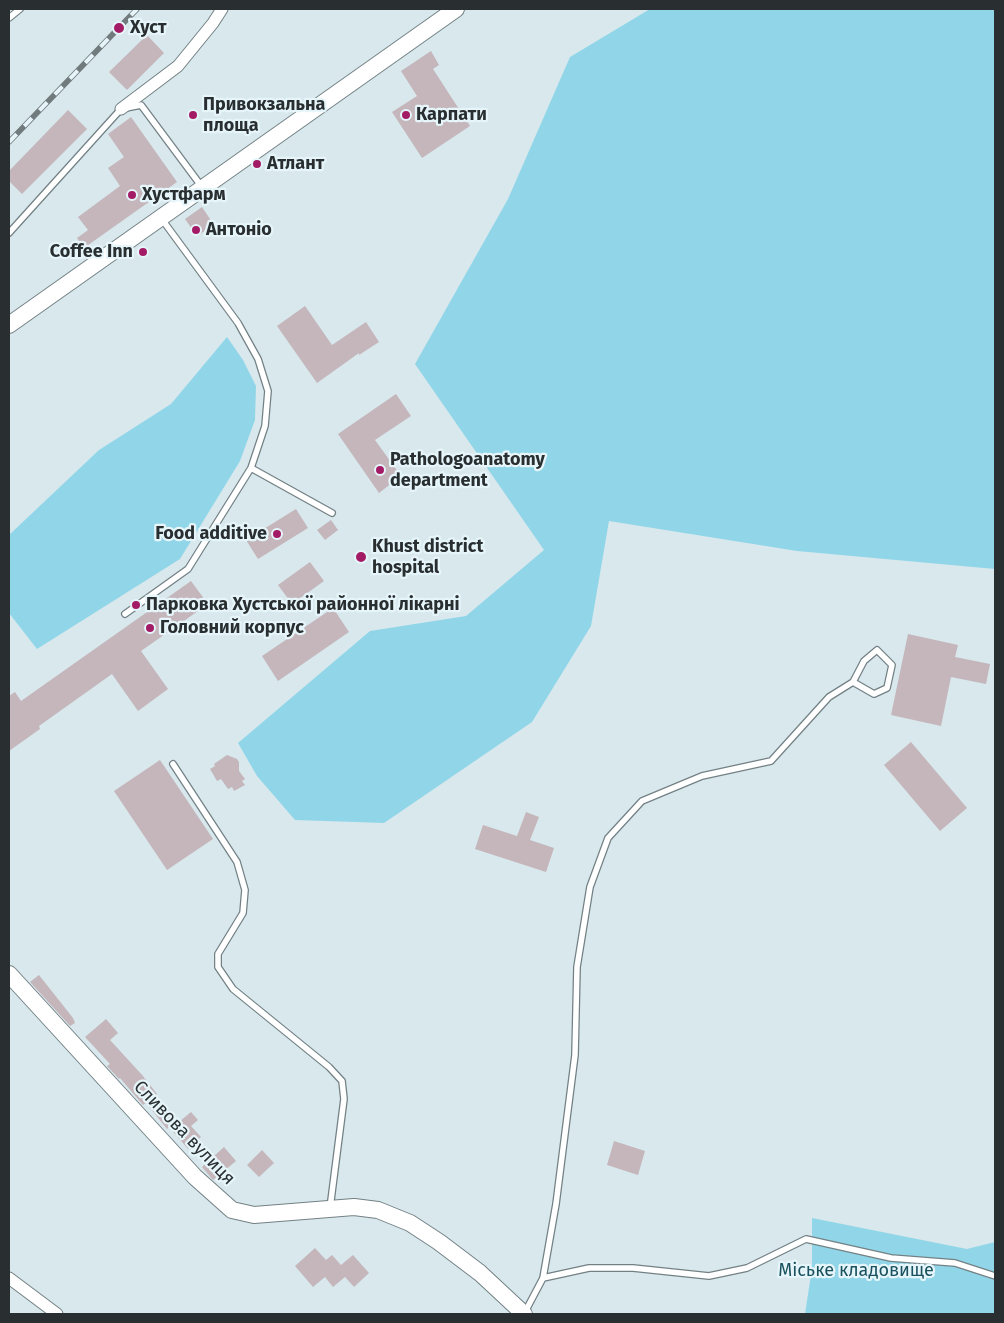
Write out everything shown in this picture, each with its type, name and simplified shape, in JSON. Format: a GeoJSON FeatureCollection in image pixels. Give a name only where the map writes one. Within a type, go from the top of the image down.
{"type":"FeatureCollection","features":[{"type":"Feature","properties":{"kind":"street"},"geometry":{"type":"LineString","coordinates":[[121,109],[178,66],[222,9]]}},
{"type":"Feature","properties":{"kind":"street"},"geometry":{"type":"LineString","coordinates":[[9,325],[456,9]]}},
{"type":"Feature","properties":{"kind":"street","name":"Сливова вулиця"},"geometry":{"type":"LineString","coordinates":[[9,974],[195,1177],[232,1210],[254,1215],[354,1207],[378,1210],[410,1223],[480,1273],[524,1314]]}},
{"type":"Feature","properties":{"kind":"street"},"geometry":{"type":"LineString","coordinates":[[9,1278],[57,1314]]}},
{"type":"Feature","properties":{"kind":"lane"},"geometry":{"type":"LineString","coordinates":[[9,18],[20,9]]}},
{"type":"Feature","properties":{"kind":"lane"},"geometry":{"type":"LineString","coordinates":[[9,233],[121,109],[141,105],[203,189]]}},
{"type":"Feature","properties":{"kind":"lane"},"geometry":{"type":"LineString","coordinates":[[125,614],[188,569],[251,468],[265,426],[268,391],[258,359],[238,323],[161,218]]}},
{"type":"Feature","properties":{"kind":"lane"},"geometry":{"type":"LineString","coordinates":[[251,468],[332,513]]}},
{"type":"Feature","properties":{"kind":"lane"},"geometry":{"type":"LineString","coordinates":[[524,1314],[543,1278],[556,1204],[575,1055],[577,966],[590,887],[608,838],[642,801],[702,776],[771,761],[829,697],[853,682],[864,661],[877,650],[892,666],[888,688],[874,694],[853,682]]}},
{"type":"Feature","properties":{"kind":"lane"},"geometry":{"type":"LineString","coordinates":[[173,764],[237,862],[245,890],[244,913],[218,954],[218,967],[233,989],[329,1067],[342,1081],[344,1099],[330,1210]]}},
{"type":"Feature","properties":{"kind":"lane"},"geometry":{"type":"LineString","coordinates":[[543,1278],[589,1268],[633,1268],[709,1276],[747,1268],[806,1239],[891,1258],[955,1263],[995,1276]]}},
{"type":"Feature","properties":{"kind":"green space"},"geometry":{"type":"Polygon","coordinates":[[[650,9],[995,9],[995,569],[797,551],[609,521],[591,626],[532,722],[384,823],[295,820],[257,776],[238,743],[370,631],[466,616],[544,550],[415,364],[508,199],[570,57],[650,9]]]}},
{"type":"Feature","properties":{"kind":"green space"},"geometry":{"type":"Polygon","coordinates":[[[227,337],[243,360],[256,386],[255,420],[240,461],[180,559],[37,649],[9,613],[9,535],[99,450],[171,404],[227,337]]]}},
{"type":"Feature","properties":{"kind":"green space","name":"Міське кладовище"},"geometry":{"type":"Polygon","coordinates":[[[812,1218],[967,1249],[995,1242],[995,1314],[805,1314],[812,1268],[812,1218]]]}},
{"type":"Feature","properties":{"kind":"building"},"geometry":{"type":"Polygon","coordinates":[[[147,35],[164,53],[127,90],[109,72],[147,35]]]}},
{"type":"Feature","properties":{"kind":"building"},"geometry":{"type":"Polygon","coordinates":[[[431,51],[439,65],[433,69],[470,126],[422,158],[392,112],[417,96],[401,71],[431,51]]]}},
{"type":"Feature","properties":{"kind":"building"},"geometry":{"type":"Polygon","coordinates":[[[68,110],[87,129],[22,194],[9,181],[9,171],[68,110]]]}},
{"type":"Feature","properties":{"kind":"building"},"geometry":{"type":"Polygon","coordinates":[[[131,117],[177,182],[84,248],[77,238],[88,230],[78,217],[120,186],[108,168],[124,157],[108,134],[131,117]]]}},
{"type":"Feature","properties":{"kind":"building"},"geometry":{"type":"Polygon","coordinates":[[[202,207],[214,225],[197,236],[185,219],[202,207]]]}},
{"type":"Feature","properties":{"kind":"building"},"geometry":{"type":"Polygon","coordinates":[[[305,306],[332,345],[366,322],[379,342],[359,355],[359,353],[317,383],[277,326],[305,306]]]}},
{"type":"Feature","properties":{"kind":"building"},"geometry":{"type":"Polygon","coordinates":[[[396,394],[411,416],[375,440],[401,476],[379,493],[338,434],[396,394]]]}},
{"type":"Feature","properties":{"kind":"building","name":"Food additive"},"geometry":{"type":"Polygon","coordinates":[[[296,509],[308,528],[258,559],[246,540],[296,509]]]}},
{"type":"Feature","properties":{"kind":"building"},"geometry":{"type":"Polygon","coordinates":[[[331,520],[338,530],[325,540],[317,530],[331,520]]]}},
{"type":"Feature","properties":{"kind":"building"},"geometry":{"type":"Polygon","coordinates":[[[310,562],[324,581],[292,604],[278,585],[310,562]]]}},
{"type":"Feature","properties":{"kind":"building","name":"Головний корпус"},"geometry":{"type":"Polygon","coordinates":[[[191,581],[208,604],[141,651],[168,689],[138,711],[112,674],[39,726],[40,729],[9,751],[9,696],[15,692],[21,701],[191,581]]]}},
{"type":"Feature","properties":{"kind":"building"},"geometry":{"type":"Polygon","coordinates":[[[333,608],[349,632],[278,681],[262,656],[333,608]]]}},
{"type":"Feature","properties":{"kind":"building"},"geometry":{"type":"Polygon","coordinates":[[[908,634],[958,645],[955,657],[990,664],[986,684],[951,677],[941,726],[891,715],[908,634]]]}},
{"type":"Feature","properties":{"kind":"building"},"geometry":{"type":"Polygon","coordinates":[[[911,742],[967,808],[940,831],[884,765],[911,742]]]}},
{"type":"Feature","properties":{"kind":"building"},"geometry":{"type":"Polygon","coordinates":[[[227,755],[237,759],[239,771],[245,779],[242,781],[245,785],[234,791],[232,787],[228,789],[221,779],[217,781],[210,769],[227,755]]]}},
{"type":"Feature","properties":{"kind":"building"},"geometry":{"type":"Polygon","coordinates":[[[160,760],[213,839],[167,870],[114,791],[160,760]]]}},
{"type":"Feature","properties":{"kind":"building"},"geometry":{"type":"Polygon","coordinates":[[[526,812],[539,817],[530,840],[554,848],[546,872],[475,849],[483,825],[517,836],[526,812]]]}},
{"type":"Feature","properties":{"kind":"building"},"geometry":{"type":"Polygon","coordinates":[[[39,975],[75,1023],[70,1026],[30,982],[39,975]]]}},
{"type":"Feature","properties":{"kind":"building"},"geometry":{"type":"Polygon","coordinates":[[[106,1019],[118,1033],[110,1040],[143,1076],[179,1122],[191,1112],[198,1120],[191,1126],[201,1137],[188,1149],[169,1127],[167,1129],[146,1103],[143,1105],[107,1066],[110,1064],[85,1037],[106,1019]]]}},
{"type":"Feature","properties":{"kind":"building"},"geometry":{"type":"Polygon","coordinates":[[[614,1141],[645,1151],[638,1175],[607,1165],[614,1141]]]}},
{"type":"Feature","properties":{"kind":"building"},"geometry":{"type":"Polygon","coordinates":[[[224,1147],[236,1161],[213,1180],[202,1167],[224,1147]]]}},
{"type":"Feature","properties":{"kind":"building"},"geometry":{"type":"Polygon","coordinates":[[[262,1150],[274,1163],[259,1177],[247,1165],[262,1150]]]}},
{"type":"Feature","properties":{"kind":"building"},"geometry":{"type":"Polygon","coordinates":[[[315,1248],[326,1260],[332,1255],[341,1265],[353,1255],[369,1273],[354,1287],[345,1277],[333,1287],[325,1277],[313,1287],[295,1266],[315,1248]]]}},
{"type":"Feature","properties":{"kind":"railway"},"geometry":{"type":"LineString","coordinates":[[9,142],[137,9]]}},
{"type":"Feature","properties":{"kind":"place","name":"Хуст"},"geometry":{"type":"Point","coordinates":[119,28]}},
{"type":"Feature","properties":{"kind":"place","name":"Привокзальна площа"},"geometry":{"type":"Point","coordinates":[193,115]}},
{"type":"Feature","properties":{"kind":"place","name":"Карпати"},"geometry":{"type":"Point","coordinates":[406,115]}},
{"type":"Feature","properties":{"kind":"place","name":"Атлант"},"geometry":{"type":"Point","coordinates":[257,164]}},
{"type":"Feature","properties":{"kind":"place","name":"Хустфарм"},"geometry":{"type":"Point","coordinates":[132,195]}},
{"type":"Feature","properties":{"kind":"place","name":"Антоніо"},"geometry":{"type":"Point","coordinates":[196,230]}},
{"type":"Feature","properties":{"kind":"place","name":"Coffee Inn"},"geometry":{"type":"Point","coordinates":[143,252]}},
{"type":"Feature","properties":{"kind":"place","name":"Pathologoanatomy department"},"geometry":{"type":"Point","coordinates":[380,470]}},
{"type":"Feature","properties":{"kind":"place","name":"Food additive"},"geometry":{"type":"Point","coordinates":[277,534]}},
{"type":"Feature","properties":{"kind":"place","name":"Khust district hospital"},"geometry":{"type":"Point","coordinates":[361,557]}},
{"type":"Feature","properties":{"kind":"place","name":"Парковка Хустської районної лікарні"},"geometry":{"type":"Point","coordinates":[136,605]}},
{"type":"Feature","properties":{"kind":"place","name":"Головний корпус"},"geometry":{"type":"Point","coordinates":[150,628]}}]}
